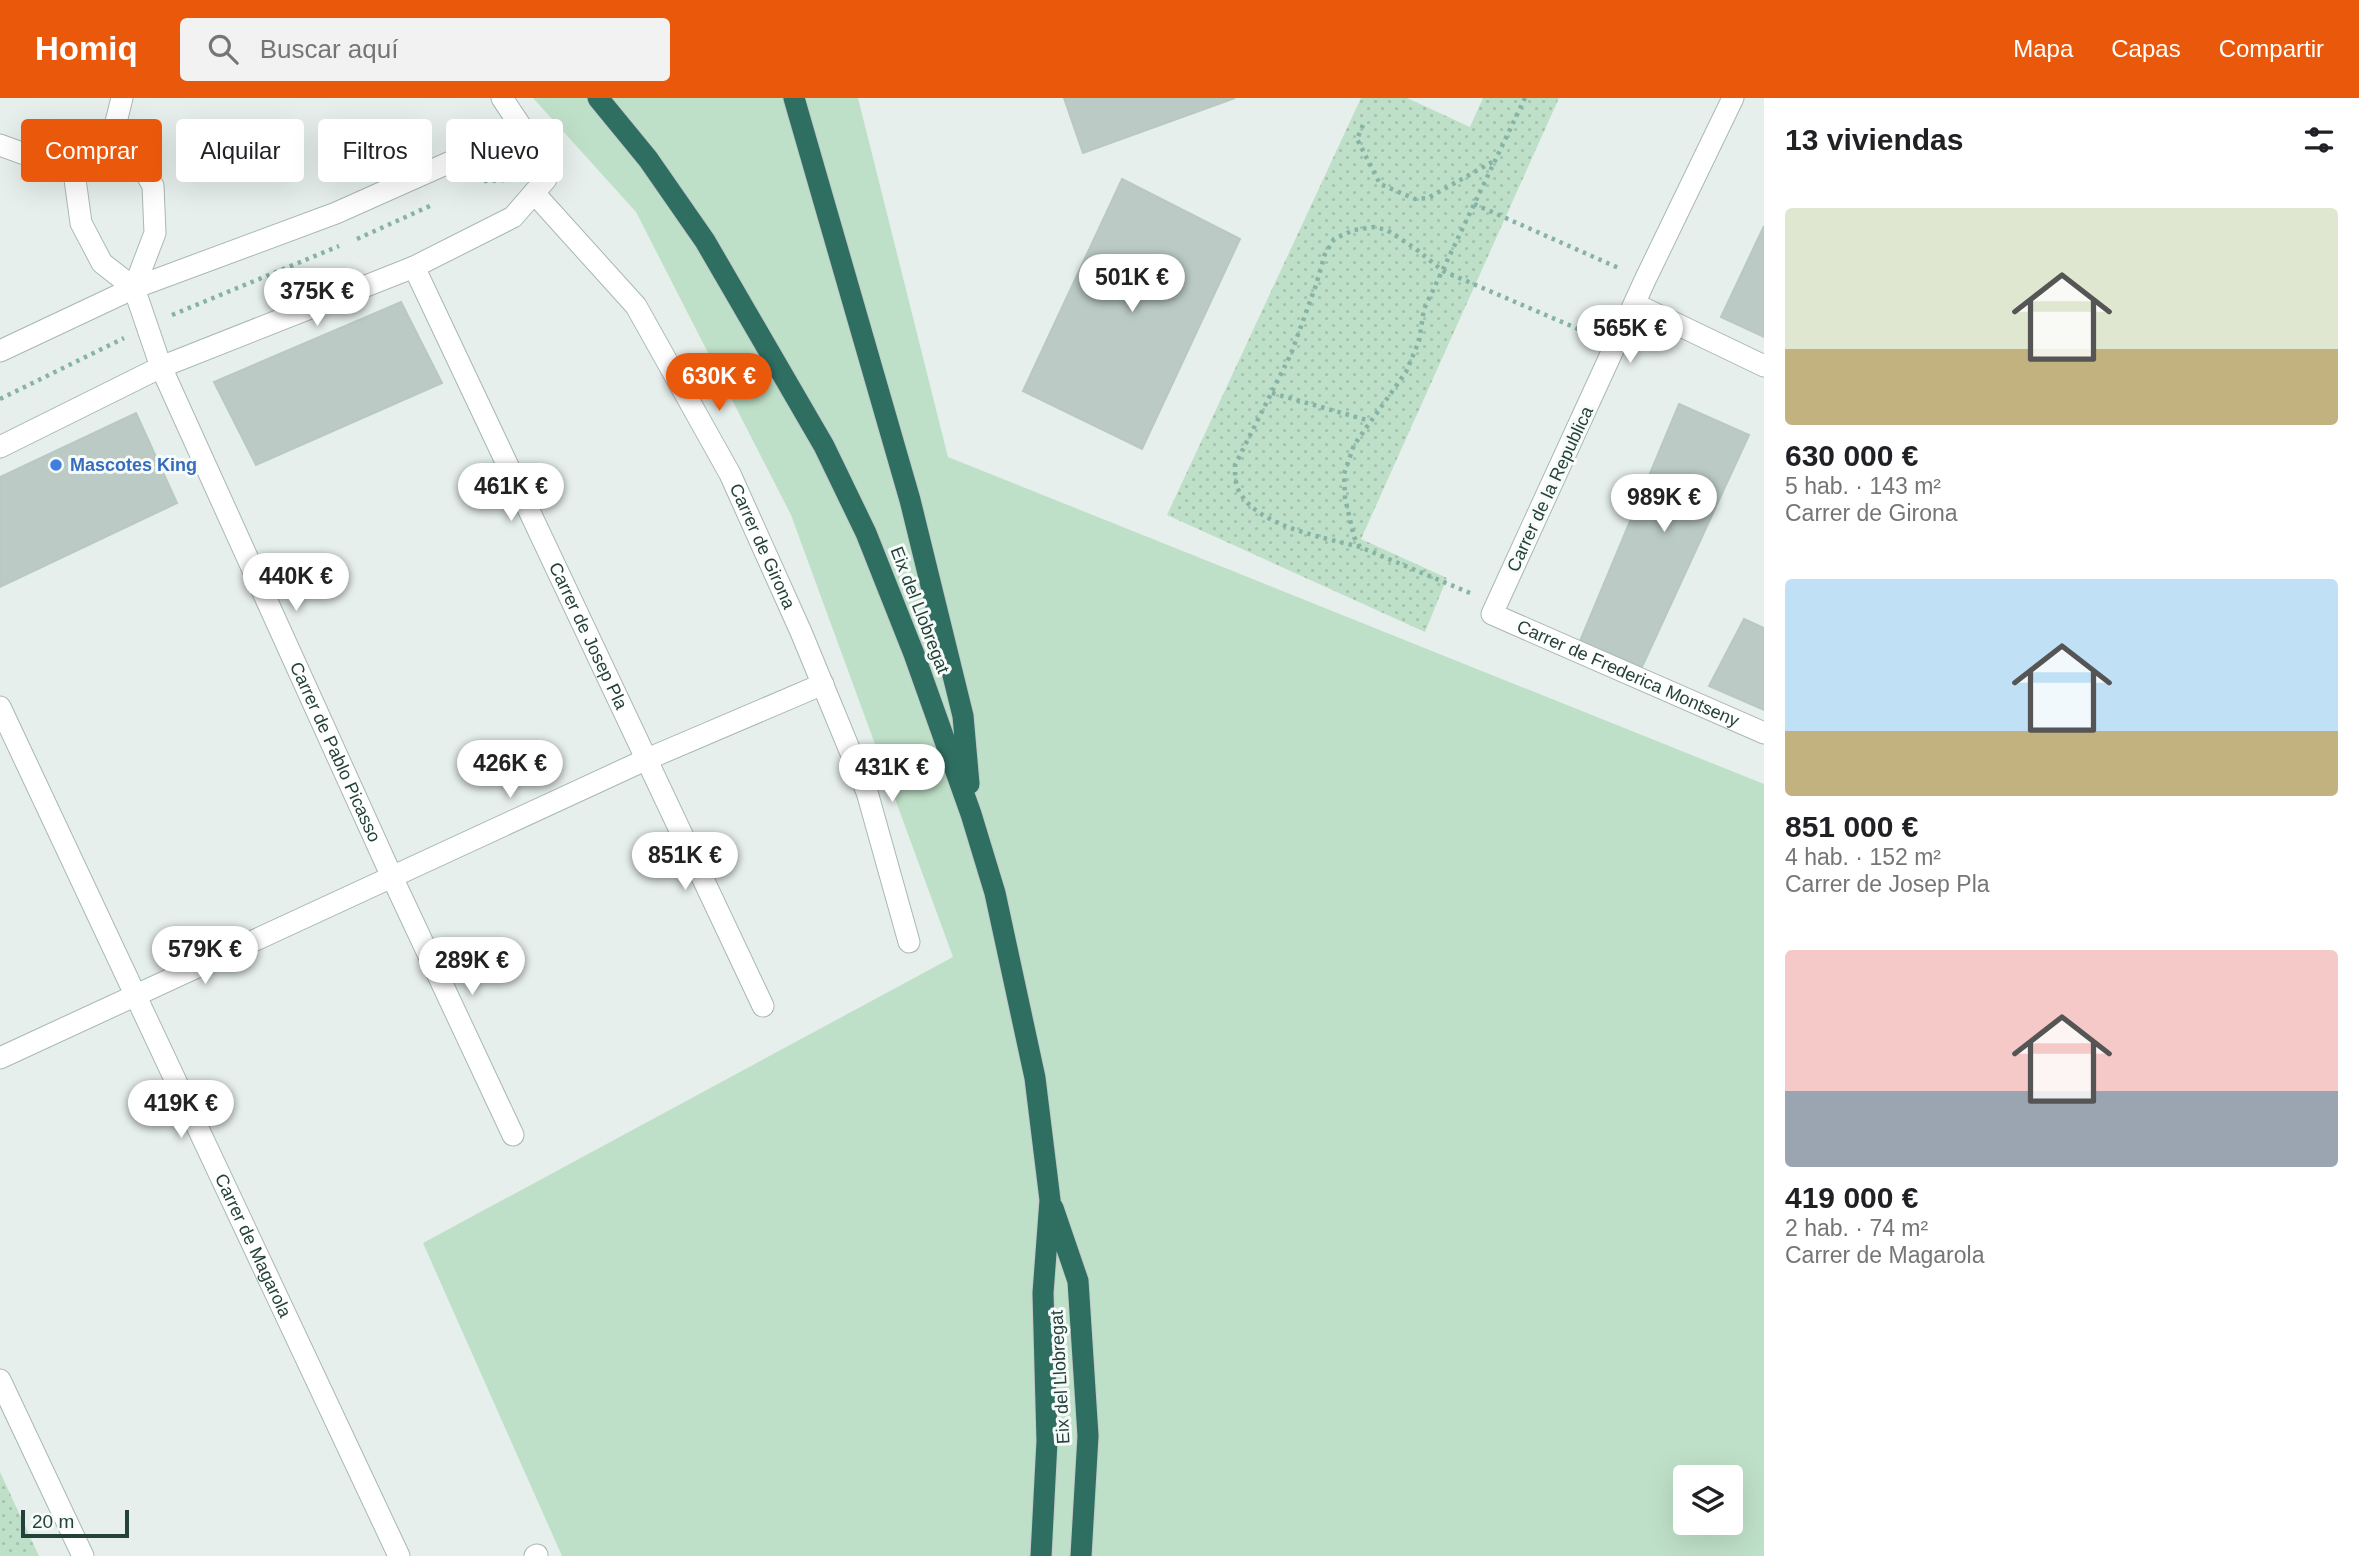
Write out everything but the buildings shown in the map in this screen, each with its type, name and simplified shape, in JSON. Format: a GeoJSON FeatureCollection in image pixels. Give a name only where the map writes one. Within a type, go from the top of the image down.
{"type":"FeatureCollection","features":[{"type":"Feature","properties":{"kind":"highway","name":"Eix del Llobregat"},"geometry":{"type":"LineString","coordinates":[[598,98],[648,159],[705,241],[824,446],[866,533],[914,654],[971,814],[995,894],[1035,1078],[1050,1199],[1043,1293],[1047,1441],[1041,1556]]}},
{"type":"Feature","properties":{"kind":"highway"},"geometry":{"type":"LineString","coordinates":[[794,98],[910,500],[963,716],[971,814]]}},
{"type":"Feature","properties":{"kind":"highway","name":"Eix del Llobregat"},"geometry":{"type":"LineString","coordinates":[[1050,1199],[1078,1281],[1088,1436],[1081,1556]]}},
{"type":"Feature","properties":{"kind":"street"},"geometry":{"type":"LineString","coordinates":[[117,119],[122,98]]}},
{"type":"Feature","properties":{"kind":"street"},"geometry":{"type":"LineString","coordinates":[[502,98],[516,119]]}},
{"type":"Feature","properties":{"kind":"street","name":"Carrer de la Republica"},"geometry":{"type":"LineString","coordinates":[[1494,609],[1634,304],[1733,98]]}},
{"type":"Feature","properties":{"kind":"street"},"geometry":{"type":"LineString","coordinates":[[0,145],[21,153]]}},
{"type":"Feature","properties":{"kind":"street"},"geometry":{"type":"LineString","coordinates":[[0,351],[134,288],[337,213],[446,164]]}},
{"type":"Feature","properties":{"kind":"street"},"geometry":{"type":"LineString","coordinates":[[75,182],[81,223],[102,262],[134,288]]}},
{"type":"Feature","properties":{"kind":"street"},"geometry":{"type":"LineString","coordinates":[[134,288],[155,233],[151,182]]}},
{"type":"Feature","properties":{"kind":"street"},"geometry":{"type":"LineString","coordinates":[[0,447],[161,367],[414,267],[513,217],[540,186],[540,182]]}},
{"type":"Feature","properties":{"kind":"street","name":"Carrer de Girona"},"geometry":{"type":"LineString","coordinates":[[540,186],[636,306],[730,474],[823,684],[867,792],[909,942]]}},
{"type":"Feature","properties":{"kind":"street","name":"Carrer de Josep Pla"},"geometry":{"type":"LineString","coordinates":[[414,267],[762,1006]]}},
{"type":"Feature","properties":{"kind":"street","name":"Carrer de Pablo Picasso"},"geometry":{"type":"LineString","coordinates":[[134,288],[161,367],[392,877],[513,1135]]}},
{"type":"Feature","properties":{"kind":"street"},"geometry":{"type":"LineString","coordinates":[[1634,304],[1764,366]]}},
{"type":"Feature","properties":{"kind":"street","name":"Carrer de Frederica Montseny"},"geometry":{"type":"LineString","coordinates":[[1494,609],[1764,733]]}},
{"type":"Feature","properties":{"kind":"street"},"geometry":{"type":"LineString","coordinates":[[0,1058],[645,760],[823,684]]}},
{"type":"Feature","properties":{"kind":"street","name":"Carrer de Magarola"},"geometry":{"type":"LineString","coordinates":[[0,707],[399,1556]]}},
{"type":"Feature","properties":{"kind":"street"},"geometry":{"type":"LineString","coordinates":[[0,1380],[83,1556]]}},
{"type":"Feature","properties":{"kind":"path"},"geometry":{"type":"LineString","coordinates":[[1360,547],[1354,537],[1345,498],[1344,474],[1354,445],[1406,372],[1419,341],[1424,309],[1525,98]]}},
{"type":"Feature","properties":{"kind":"path"},"geometry":{"type":"LineString","coordinates":[[1363,125],[1357,139],[1380,184],[1415,199],[1428,198],[1495,160]]}},
{"type":"Feature","properties":{"kind":"path"},"geometry":{"type":"LineString","coordinates":[[494,182],[540,186]]}},
{"type":"Feature","properties":{"kind":"path"},"geometry":{"type":"LineString","coordinates":[[1474,204],[1646,280]]}},
{"type":"Feature","properties":{"kind":"path"},"geometry":{"type":"LineString","coordinates":[[0,399],[147,327],[432,205]]}},
{"type":"Feature","properties":{"kind":"path"},"geometry":{"type":"LineString","coordinates":[[1494,609],[1360,547],[1301,532],[1260,513],[1242,497],[1235,481],[1235,465],[1291,354],[1305,320],[1325,254],[1334,239],[1354,230],[1374,227],[1387,230],[1443,271],[1616,345]]}},
{"type":"Feature","properties":{"kind":"path"},"geometry":{"type":"LineString","coordinates":[[1272,393],[1370,421]]}},
{"type":"Feature","properties":{"kind":"green space"},"geometry":{"type":"Polygon","coordinates":[[[533,98],[858,98],[948,457],[1764,784],[1764,1556],[562,1556],[423,1243],[953,957],[791,515],[636,212],[563,131],[563,119],[552,119],[533,98]]]}},
{"type":"Feature","properties":{"kind":"green space"},"geometry":{"type":"Polygon","coordinates":[[[1361,98],[1407,98],[1470,127],[1483,98],[1559,98],[1361,539],[1447,578],[1425,632],[1167,515],[1361,98]]]}},
{"type":"Feature","properties":{"kind":"green space"},"geometry":{"type":"Polygon","coordinates":[[[0,1472],[39,1556],[0,1556],[0,1472]]]}},
{"type":"Feature","properties":{"kind":"place","name":"Mascotes King"},"geometry":{"type":"Point","coordinates":[56,465]}}]}
